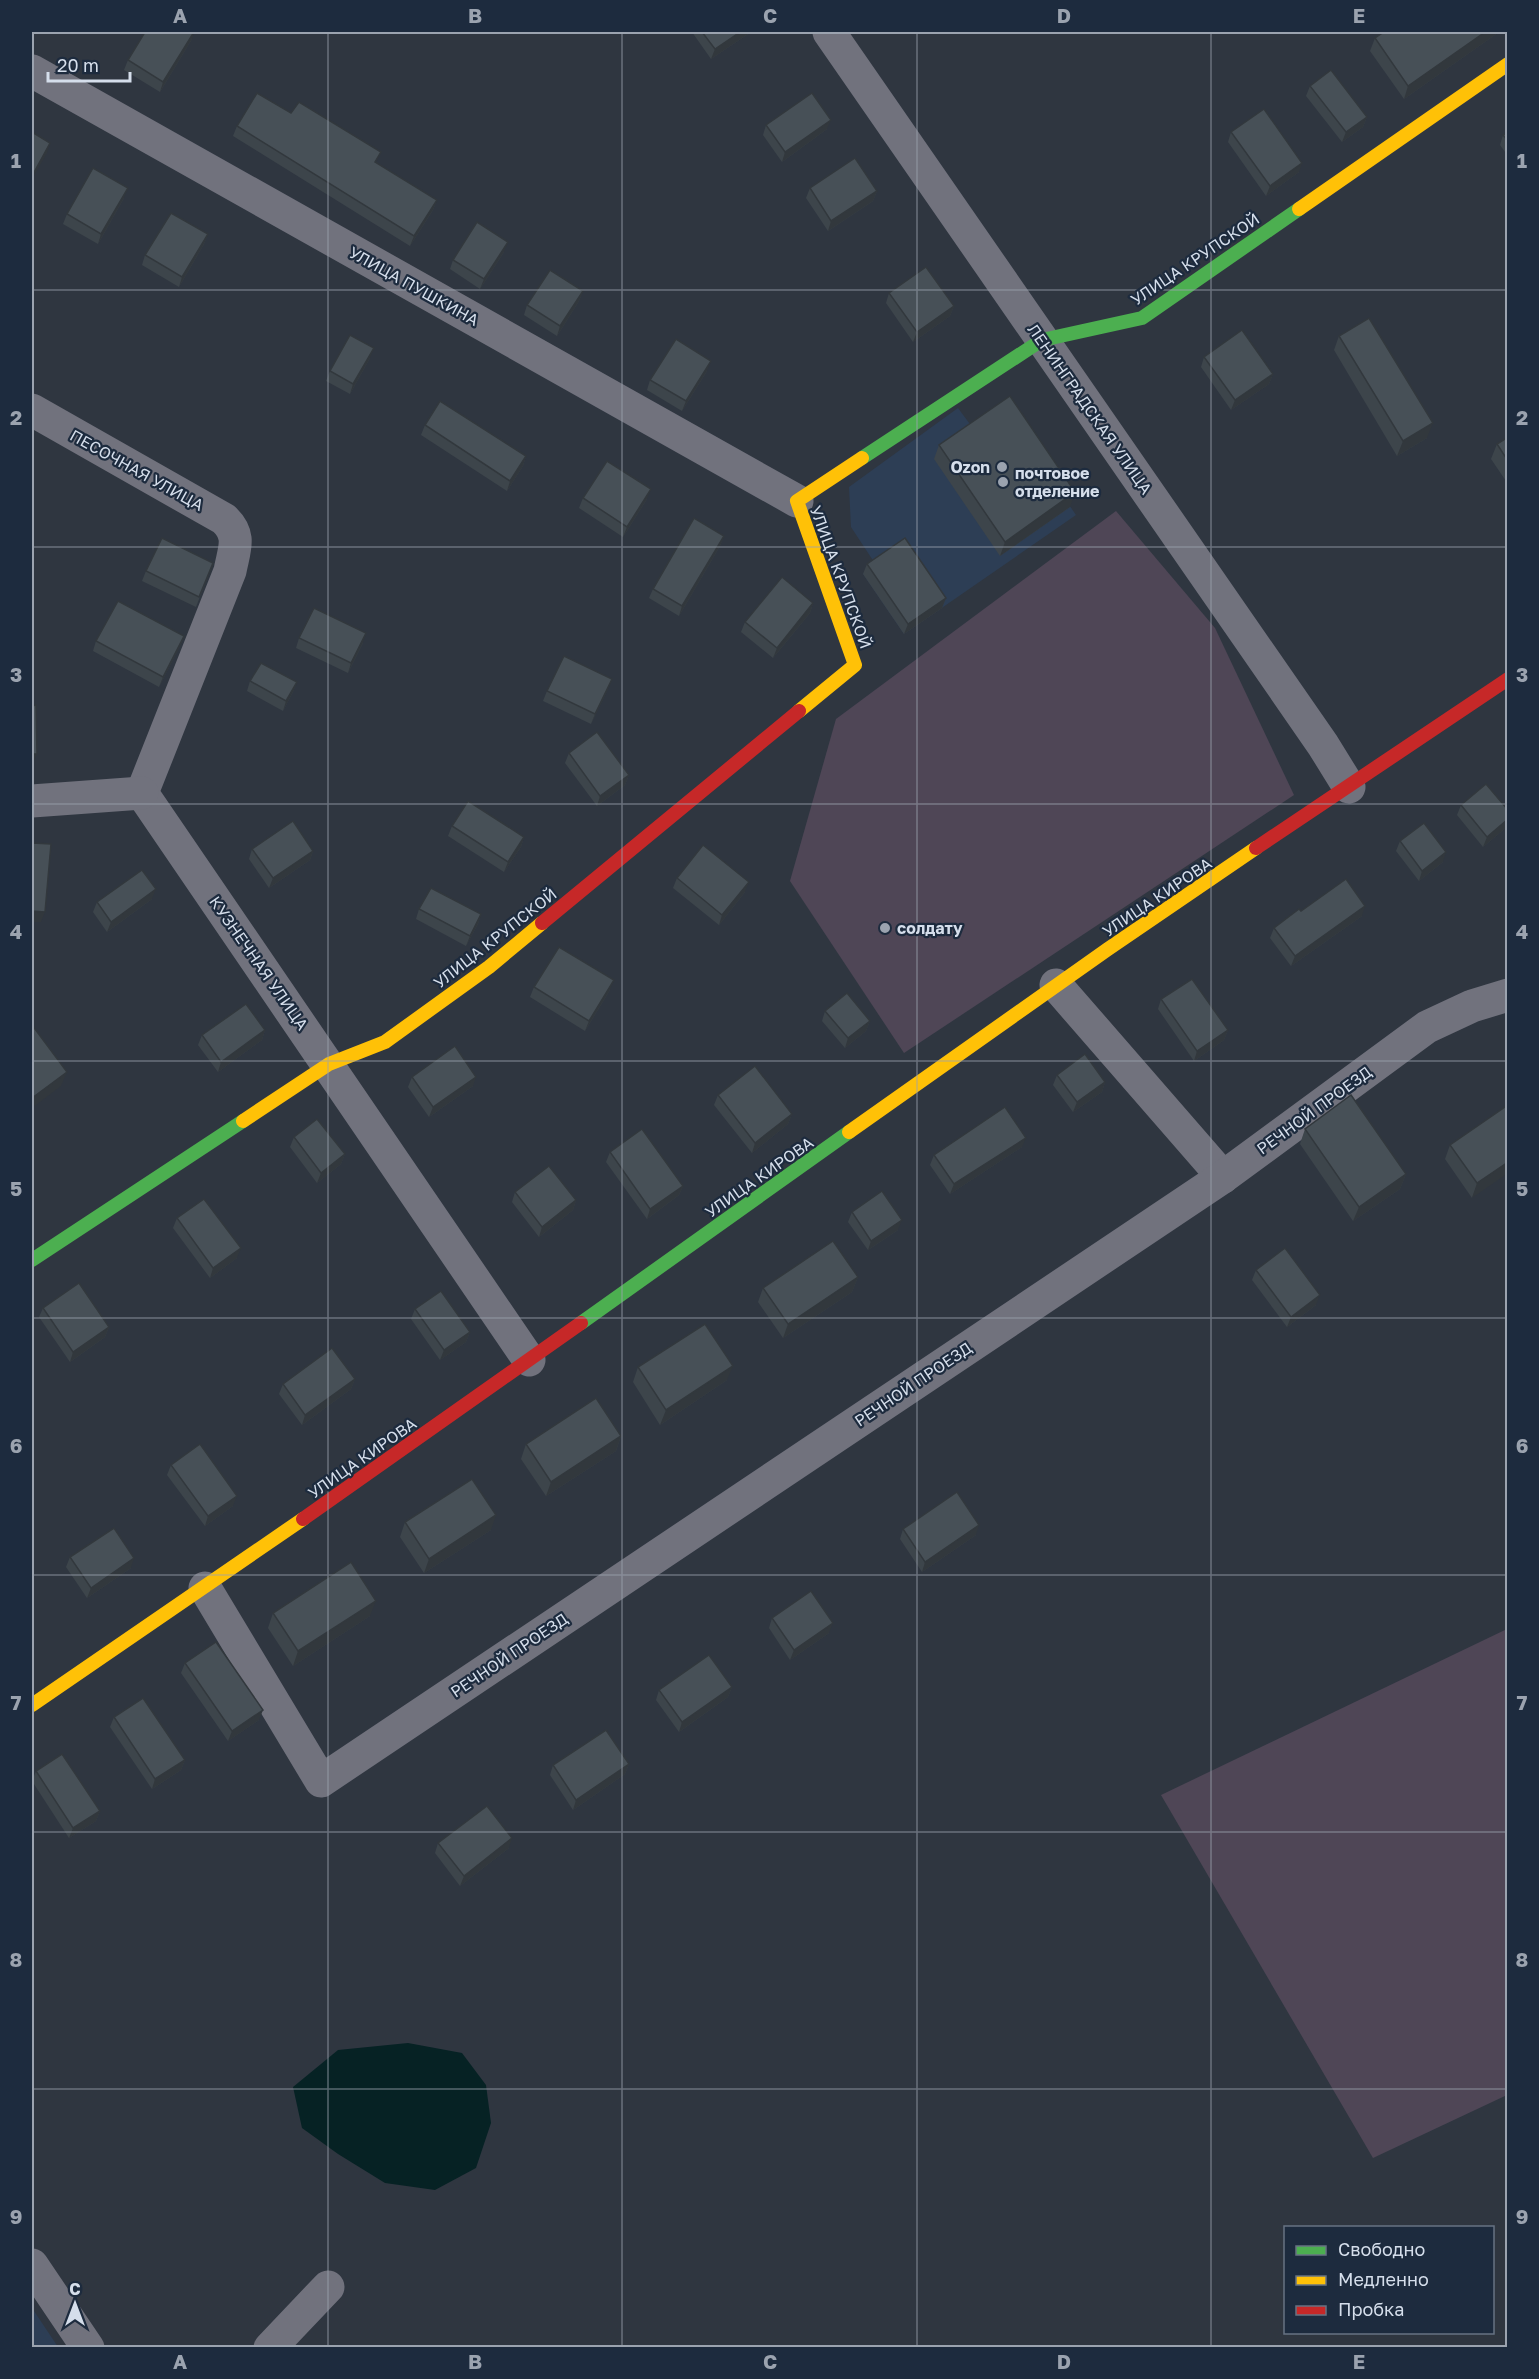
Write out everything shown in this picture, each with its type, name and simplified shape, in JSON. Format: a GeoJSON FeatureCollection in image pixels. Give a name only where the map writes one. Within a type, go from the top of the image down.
{"type":"FeatureCollection","features":[{"type":"Feature","properties":{"kind":"street","name":"ЛЕНИНГРАДСКАЯ УЛИЦА"},"geometry":{"type":"LineString","coordinates":[[829,32],[1323,744],[1349,787]]}},
{"type":"Feature","properties":{"kind":"street","name":"УЛИЦА КРУПСКОЙ"},"geometry":{"type":"LineString","coordinates":[[32,1260],[329,1064],[385,1042],[489,967],[855,664],[797,501],[1042,340],[1142,318],[1508,64]]}},
{"type":"Feature","properties":{"kind":"street","name":"УЛИЦА ПУШКИНА"},"geometry":{"type":"LineString","coordinates":[[32,71],[797,501]]}},
{"type":"Feature","properties":{"kind":"street","name":"ПЕСОЧНАЯ УЛИЦА"},"geometry":{"type":"LineString","coordinates":[[32,410],[224,519],[232,527],[236,536],[230,571],[142,794]]}},
{"type":"Feature","properties":{"kind":"street","name":"УЛИЦА КИРОВА"},"geometry":{"type":"LineString","coordinates":[[32,1705],[205,1588],[530,1360],[1056,985],[1508,679]]}},
{"type":"Feature","properties":{"kind":"street","name":"КУЗНЕЧНАЯ УЛИЦА"},"geometry":{"type":"LineString","coordinates":[[142,794],[530,1360]]}},
{"type":"Feature","properties":{"kind":"street"},"geometry":{"type":"LineString","coordinates":[[32,801],[142,794]]}},
{"type":"Feature","properties":{"kind":"street"},"geometry":{"type":"LineString","coordinates":[[1056,985],[1223,1177]]}},
{"type":"Feature","properties":{"kind":"street","name":"РЕЧНОЙ ПРОЕЗД"},"geometry":{"type":"LineString","coordinates":[[205,1588],[321,1781],[1223,1177],[1427,1027],[1472,1006],[1508,995]]}},
{"type":"Feature","properties":{"kind":"street"},"geometry":{"type":"LineString","coordinates":[[32,2265],[88,2348]]}},
{"type":"Feature","properties":{"kind":"street"},"geometry":{"type":"LineString","coordinates":[[270,2348],[328,2287]]}},
{"type":"Feature","properties":{"kind":"shaded area"},"geometry":{"type":"Polygon","coordinates":[[[958,408],[975,431],[1004,410],[1076,515],[904,634],[863,574],[876,565],[851,527],[849,487],[958,408]]]}},
{"type":"Feature","properties":{"kind":"shaded area"},"geometry":{"type":"Polygon","coordinates":[[[1116,511],[1215,628],[1294,795],[904,1053],[790,881],[836,719],[1116,511]]]}},
{"type":"Feature","properties":{"kind":"shaded area"},"geometry":{"type":"Polygon","coordinates":[[[1507,1629],[1507,2095],[1373,2158],[1161,1795],[1507,1629]]]}},
{"type":"Feature","properties":{"kind":"shaded area"},"geometry":{"type":"Polygon","coordinates":[[[408,2043],[462,2053],[486,2085],[491,2123],[476,2168],[435,2190],[385,2183],[302,2128],[293,2087],[338,2050],[408,2043]]]}},
{"type":"Feature","properties":{"kind":"shaded area"},"geometry":{"type":"Polygon","coordinates":[[[32,2308],[58,2347],[32,2347],[32,2308]]]}},
{"type":"Feature","properties":{"kind":"building"},"geometry":{"type":"Polygon","coordinates":[[[145,32],[194,32],[163,82],[128,60],[145,32]]]}},
{"type":"Feature","properties":{"kind":"building"},"geometry":{"type":"Polygon","coordinates":[[[702,32],[740,32],[715,49],[702,32]]]}},
{"type":"Feature","properties":{"kind":"building"},"geometry":{"type":"Polygon","coordinates":[[[1384,32],[1485,32],[1408,86],[1375,38],[1384,32]]]}},
{"type":"Feature","properties":{"kind":"building"},"geometry":{"type":"Polygon","coordinates":[[[1331,70],[1367,117],[1346,132],[1310,86],[1331,70]]]}},
{"type":"Feature","properties":{"kind":"building"},"geometry":{"type":"Polygon","coordinates":[[[257,93],[291,113],[299,102],[381,152],[375,162],[437,200],[414,236],[237,126],[257,93]]]}},
{"type":"Feature","properties":{"kind":"building"},"geometry":{"type":"Polygon","coordinates":[[[812,93],[831,120],[785,152],[766,125],[812,93]]]}},
{"type":"Feature","properties":{"kind":"building"},"geometry":{"type":"Polygon","coordinates":[[[1264,109],[1302,163],[1270,186],[1231,132],[1264,109]]]}},
{"type":"Feature","properties":{"kind":"building"},"geometry":{"type":"Polygon","coordinates":[[[32,132],[50,143],[32,176],[32,132]]]}},
{"type":"Feature","properties":{"kind":"building"},"geometry":{"type":"Polygon","coordinates":[[[855,158],[877,191],[831,221],[810,188],[855,158]]]}},
{"type":"Feature","properties":{"kind":"building"},"geometry":{"type":"Polygon","coordinates":[[[93,168],[128,188],[101,234],[67,214],[93,168]]]}},
{"type":"Feature","properties":{"kind":"building"},"geometry":{"type":"Polygon","coordinates":[[[171,213],[208,234],[182,277],[145,255],[171,213]]]}},
{"type":"Feature","properties":{"kind":"building"},"geometry":{"type":"Polygon","coordinates":[[[477,222],[508,242],[484,279],[453,260],[477,222]]]}},
{"type":"Feature","properties":{"kind":"building"},"geometry":{"type":"Polygon","coordinates":[[[926,267],[954,306],[917,332],[889,293],[926,267]]]}},
{"type":"Feature","properties":{"kind":"building"},"geometry":{"type":"Polygon","coordinates":[[[550,270],[583,291],[560,326],[527,305],[550,270]]]}},
{"type":"Feature","properties":{"kind":"building"},"geometry":{"type":"Polygon","coordinates":[[[1369,318],[1433,423],[1403,441],[1339,336],[1369,318]]]}},
{"type":"Feature","properties":{"kind":"building"},"geometry":{"type":"Polygon","coordinates":[[[1242,330],[1273,374],[1235,400],[1204,357],[1242,330]]]}},
{"type":"Feature","properties":{"kind":"building"},"geometry":{"type":"Polygon","coordinates":[[[350,335],[374,348],[353,384],[330,371],[350,335]]]}},
{"type":"Feature","properties":{"kind":"building"},"geometry":{"type":"Polygon","coordinates":[[[676,339],[711,361],[686,401],[650,380],[676,339]]]}},
{"type":"Feature","properties":{"kind":"building"},"geometry":{"type":"Polygon","coordinates":[[[1010,396],[1075,492],[1005,542],[939,445],[1010,396]]]}},
{"type":"Feature","properties":{"kind":"building"},"geometry":{"type":"Polygon","coordinates":[[[440,401],[526,456],[510,481],[425,425],[440,401]]]}},
{"type":"Feature","properties":{"kind":"building"},"geometry":{"type":"Polygon","coordinates":[[[1508,437],[1508,461],[1497,444],[1508,437]]]}},
{"type":"Feature","properties":{"kind":"building"},"geometry":{"type":"Polygon","coordinates":[[[607,461],[651,489],[627,527],[583,498],[607,461]]]}},
{"type":"Feature","properties":{"kind":"building"},"geometry":{"type":"Polygon","coordinates":[[[694,518],[724,536],[682,606],[653,589],[694,518]]]}},
{"type":"Feature","properties":{"kind":"building"},"geometry":{"type":"Polygon","coordinates":[[[162,538],[213,563],[199,597],[146,571],[162,538]]]}},
{"type":"Feature","properties":{"kind":"building"},"geometry":{"type":"Polygon","coordinates":[[[905,538],[946,598],[908,624],[867,564],[905,538]]]}},
{"type":"Feature","properties":{"kind":"building"},"geometry":{"type":"Polygon","coordinates":[[[782,577],[813,603],[777,648],[745,622],[782,577]]]}},
{"type":"Feature","properties":{"kind":"building"},"geometry":{"type":"Polygon","coordinates":[[[118,601],[184,636],[163,677],[96,641],[118,601]]]}},
{"type":"Feature","properties":{"kind":"building"},"geometry":{"type":"Polygon","coordinates":[[[314,608],[366,633],[351,663],[299,638],[314,608]]]}},
{"type":"Feature","properties":{"kind":"building"},"geometry":{"type":"Polygon","coordinates":[[[564,656],[612,679],[595,714],[547,691],[564,656]]]}},
{"type":"Feature","properties":{"kind":"building"},"geometry":{"type":"Polygon","coordinates":[[[261,663],[297,682],[286,701],[250,681],[261,663]]]}},
{"type":"Feature","properties":{"kind":"building"},"geometry":{"type":"Polygon","coordinates":[[[36,705],[37,754],[32,754],[32,706],[36,705]]]}},
{"type":"Feature","properties":{"kind":"building"},"geometry":{"type":"Polygon","coordinates":[[[597,732],[629,775],[600,796],[569,753],[597,732]]]}},
{"type":"Feature","properties":{"kind":"building"},"geometry":{"type":"Polygon","coordinates":[[[1486,784],[1508,810],[1508,819],[1487,837],[1461,805],[1486,784]]]}},
{"type":"Feature","properties":{"kind":"building"},"geometry":{"type":"Polygon","coordinates":[[[468,801],[524,837],[508,862],[452,826],[468,801]]]}},
{"type":"Feature","properties":{"kind":"building"},"geometry":{"type":"Polygon","coordinates":[[[293,821],[313,851],[273,878],[252,849],[293,821]]]}},
{"type":"Feature","properties":{"kind":"building"},"geometry":{"type":"Polygon","coordinates":[[[1424,823],[1446,852],[1422,871],[1400,841],[1424,823]]]}},
{"type":"Feature","properties":{"kind":"building"},"geometry":{"type":"Polygon","coordinates":[[[32,843],[51,844],[45,912],[32,911],[32,843]]]}},
{"type":"Feature","properties":{"kind":"building"},"geometry":{"type":"Polygon","coordinates":[[[703,845],[749,882],[722,915],[677,878],[703,845]]]}},
{"type":"Feature","properties":{"kind":"building"},"geometry":{"type":"Polygon","coordinates":[[[142,870],[156,889],[111,922],[97,902],[142,870]]]}},
{"type":"Feature","properties":{"kind":"building"},"geometry":{"type":"Polygon","coordinates":[[[1346,879],[1365,906],[1295,956],[1274,928],[1346,879]]]}},
{"type":"Feature","properties":{"kind":"building"},"geometry":{"type":"Polygon","coordinates":[[[431,888],[481,914],[470,936],[419,909],[431,888]]]}},
{"type":"Feature","properties":{"kind":"building"},"geometry":{"type":"Polygon","coordinates":[[[559,947],[614,980],[589,1021],[534,987],[559,947]]]}},
{"type":"Feature","properties":{"kind":"building"},"geometry":{"type":"Polygon","coordinates":[[[1192,979],[1228,1030],[1197,1051],[1161,999],[1192,979]]]}},
{"type":"Feature","properties":{"kind":"building"},"geometry":{"type":"Polygon","coordinates":[[[847,993],[870,1021],[848,1038],[825,1011],[847,993]]]}},
{"type":"Feature","properties":{"kind":"building"},"geometry":{"type":"Polygon","coordinates":[[[246,1004],[265,1030],[221,1062],[202,1035],[246,1004]]]}},
{"type":"Feature","properties":{"kind":"building"},"geometry":{"type":"Polygon","coordinates":[[[32,1025],[67,1072],[32,1098],[32,1025]]]}},
{"type":"Feature","properties":{"kind":"building"},"geometry":{"type":"Polygon","coordinates":[[[455,1046],[476,1077],[433,1107],[412,1077],[455,1046]]]}},
{"type":"Feature","properties":{"kind":"building"},"geometry":{"type":"Polygon","coordinates":[[[1085,1054],[1105,1082],[1077,1102],[1057,1075],[1085,1054]]]}},
{"type":"Feature","properties":{"kind":"building"},"geometry":{"type":"Polygon","coordinates":[[[755,1066],[792,1114],[755,1143],[718,1095],[755,1066]]]}},
{"type":"Feature","properties":{"kind":"building"},"geometry":{"type":"Polygon","coordinates":[[[1351,1095],[1406,1174],[1359,1207],[1305,1129],[1351,1095]]]}},
{"type":"Feature","properties":{"kind":"building"},"geometry":{"type":"Polygon","coordinates":[[[1508,1105],[1508,1162],[1477,1183],[1450,1145],[1508,1105]]]}},
{"type":"Feature","properties":{"kind":"building"},"geometry":{"type":"Polygon","coordinates":[[[1005,1107],[1026,1138],[954,1184],[934,1155],[1005,1107]]]}},
{"type":"Feature","properties":{"kind":"building"},"geometry":{"type":"Polygon","coordinates":[[[317,1119],[345,1154],[321,1173],[294,1137],[317,1119]]]}},
{"type":"Feature","properties":{"kind":"building"},"geometry":{"type":"Polygon","coordinates":[[[642,1129],[683,1186],[650,1209],[610,1152],[642,1129]]]}},
{"type":"Feature","properties":{"kind":"building"},"geometry":{"type":"Polygon","coordinates":[[[549,1166],[576,1200],[542,1227],[515,1192],[549,1166]]]}},
{"type":"Feature","properties":{"kind":"building"},"geometry":{"type":"Polygon","coordinates":[[[882,1191],[902,1220],[871,1241],[852,1212],[882,1191]]]}},
{"type":"Feature","properties":{"kind":"building"},"geometry":{"type":"Polygon","coordinates":[[[204,1199],[241,1248],[213,1268],[177,1218],[204,1199]]]}},
{"type":"Feature","properties":{"kind":"building"},"geometry":{"type":"Polygon","coordinates":[[[833,1241],[858,1277],[788,1324],[763,1288],[833,1241]]]}},
{"type":"Feature","properties":{"kind":"building"},"geometry":{"type":"Polygon","coordinates":[[[1285,1248],[1320,1295],[1291,1317],[1256,1270],[1285,1248]]]}},
{"type":"Feature","properties":{"kind":"building"},"geometry":{"type":"Polygon","coordinates":[[[79,1283],[109,1327],[73,1352],[43,1308],[79,1283]]]}},
{"type":"Feature","properties":{"kind":"building"},"geometry":{"type":"Polygon","coordinates":[[[441,1291],[470,1332],[444,1350],[415,1309],[441,1291]]]}},
{"type":"Feature","properties":{"kind":"building"},"geometry":{"type":"Polygon","coordinates":[[[705,1324],[733,1366],[666,1410],[638,1367],[705,1324]]]}},
{"type":"Feature","properties":{"kind":"building"},"geometry":{"type":"Polygon","coordinates":[[[332,1348],[355,1379],[305,1415],[283,1384],[332,1348]]]}},
{"type":"Feature","properties":{"kind":"building"},"geometry":{"type":"Polygon","coordinates":[[[596,1398],[621,1436],[551,1482],[526,1444],[596,1398]]]}},
{"type":"Feature","properties":{"kind":"building"},"geometry":{"type":"Polygon","coordinates":[[[200,1444],[237,1496],[208,1516],[171,1465],[200,1444]]]}},
{"type":"Feature","properties":{"kind":"building"},"geometry":{"type":"Polygon","coordinates":[[[472,1479],[496,1515],[429,1559],[405,1522],[472,1479]]]}},
{"type":"Feature","properties":{"kind":"building"},"geometry":{"type":"Polygon","coordinates":[[[957,1492],[979,1525],[925,1562],[903,1529],[957,1492]]]}},
{"type":"Feature","properties":{"kind":"building"},"geometry":{"type":"Polygon","coordinates":[[[114,1528],[134,1558],[91,1588],[70,1557],[114,1528]]]}},
{"type":"Feature","properties":{"kind":"building"},"geometry":{"type":"Polygon","coordinates":[[[351,1562],[376,1601],[298,1651],[273,1613],[351,1562]]]}},
{"type":"Feature","properties":{"kind":"building"},"geometry":{"type":"Polygon","coordinates":[[[811,1591],[833,1623],[794,1650],[772,1618],[811,1591]]]}},
{"type":"Feature","properties":{"kind":"building"},"geometry":{"type":"Polygon","coordinates":[[[216,1642],[263,1710],[232,1731],[185,1663],[216,1642]]]}},
{"type":"Feature","properties":{"kind":"building"},"geometry":{"type":"Polygon","coordinates":[[[709,1655],[732,1687],[682,1722],[659,1690],[709,1655]]]}},
{"type":"Feature","properties":{"kind":"building"},"geometry":{"type":"Polygon","coordinates":[[[143,1698],[185,1760],[155,1779],[114,1717],[143,1698]]]}},
{"type":"Feature","properties":{"kind":"building"},"geometry":{"type":"Polygon","coordinates":[[[606,1730],[629,1764],[576,1800],[553,1765],[606,1730]]]}},
{"type":"Feature","properties":{"kind":"building"},"geometry":{"type":"Polygon","coordinates":[[[62,1754],[100,1811],[73,1828],[36,1771],[62,1754]]]}},
{"type":"Feature","properties":{"kind":"building"},"geometry":{"type":"Polygon","coordinates":[[[487,1806],[512,1838],[464,1876],[438,1843],[487,1806]]]}},
{"type":"Feature","properties":{"kind":"traffic: fast"},"geometry":{"type":"LineString","coordinates":[[862,458],[1042,340],[1142,318],[1299,209]]}},
{"type":"Feature","properties":{"kind":"traffic: fast"},"geometry":{"type":"LineString","coordinates":[[32,1260],[243,1121]]}},
{"type":"Feature","properties":{"kind":"traffic: fast"},"geometry":{"type":"LineString","coordinates":[[581,1323],[849,1132]]}},
{"type":"Feature","properties":{"kind":"traffic: slow"},"geometry":{"type":"LineString","coordinates":[[1299,209],[1508,64]]}},
{"type":"Feature","properties":{"kind":"traffic: slow"},"geometry":{"type":"LineString","coordinates":[[799,711],[855,665],[797,501],[862,458]]}},
{"type":"Feature","properties":{"kind":"traffic: slow"},"geometry":{"type":"LineString","coordinates":[[849,1132],[1108,949],[1256,848]]}},
{"type":"Feature","properties":{"kind":"traffic: slow"},"geometry":{"type":"LineString","coordinates":[[243,1121],[329,1064],[385,1042],[489,967],[542,923]]}},
{"type":"Feature","properties":{"kind":"traffic: slow"},"geometry":{"type":"LineString","coordinates":[[32,1705],[303,1519]]}},
{"type":"Feature","properties":{"kind":"traffic: jam"},"geometry":{"type":"LineString","coordinates":[[1256,848],[1508,679]]}},
{"type":"Feature","properties":{"kind":"traffic: jam"},"geometry":{"type":"LineString","coordinates":[[542,923],[799,711]]}},
{"type":"Feature","properties":{"kind":"traffic: jam"},"geometry":{"type":"LineString","coordinates":[[303,1519],[581,1323]]}},
{"type":"Feature","properties":{"kind":"place","name":"Ozon"},"geometry":{"type":"Point","coordinates":[1002,467]}},
{"type":"Feature","properties":{"kind":"place","name":"почтовое отделение"},"geometry":{"type":"Point","coordinates":[1003,482]}},
{"type":"Feature","properties":{"kind":"place","name":"солдату"},"geometry":{"type":"Point","coordinates":[885,928]}}]}
